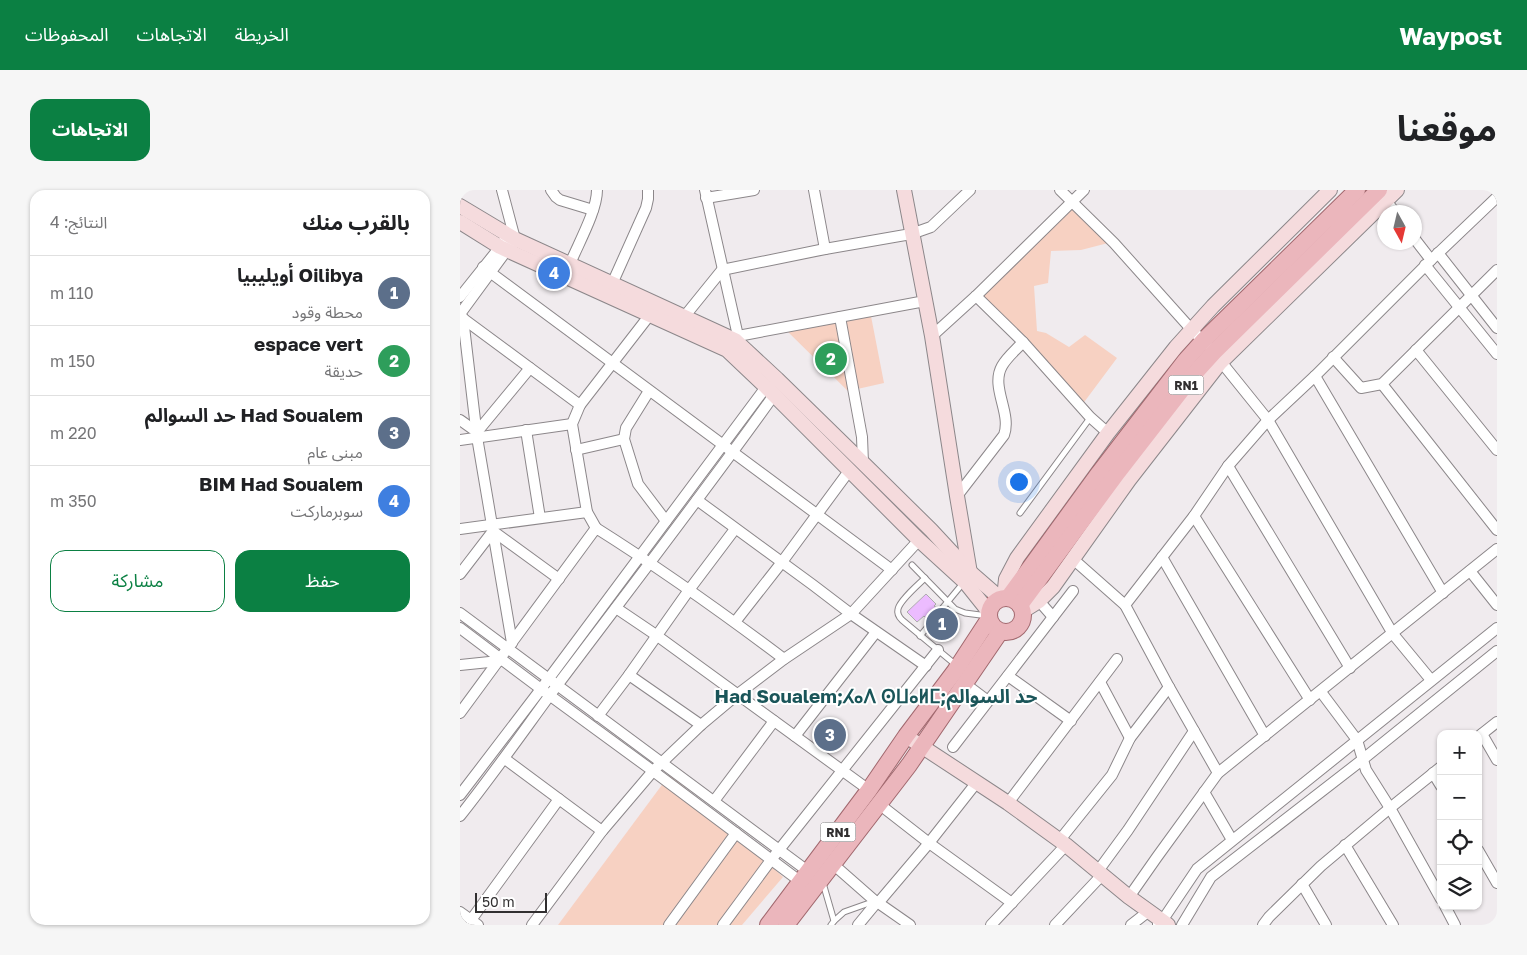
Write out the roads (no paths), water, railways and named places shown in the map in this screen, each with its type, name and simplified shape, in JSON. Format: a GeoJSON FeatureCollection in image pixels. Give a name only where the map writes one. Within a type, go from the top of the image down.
{"type":"FeatureCollection","features":[{"type":"Feature","properties":{"kind":"main road","name":"RN1"},"geometry":{"type":"LineString","coordinates":[[786,925],[810,878],[906,736],[958,666],[989,617],[992,605],[1011,602],[1118,472],[1194,374],[1207,346],[1357,190]]}},
{"type":"Feature","properties":{"kind":"main road","name":"RN1"},"geometry":{"type":"LineString","coordinates":[[1011,602],[1093,468],[1185,361],[1207,346],[1383,195]]}},
{"type":"Feature","properties":{"kind":"main road","name":"RN1"},"geometry":{"type":"LineString","coordinates":[[768,925],[810,878],[834,865],[922,746],[1000,632],[1018,628],[1022,623],[1023,617],[1011,602]]}},
{"type":"Feature","properties":{"kind":"main road"},"geometry":{"type":"LineString","coordinates":[[989,617],[993,627],[1000,632]]}},
{"type":"Feature","properties":{"kind":"street"},"geometry":{"type":"LineString","coordinates":[[502,190],[508,240],[487,270],[461,316],[477,435],[510,646]]}},
{"type":"Feature","properties":{"kind":"street"},"geometry":{"type":"LineString","coordinates":[[551,190],[560,200],[593,210]]}},
{"type":"Feature","properties":{"kind":"street"},"geometry":{"type":"LineString","coordinates":[[570,264],[593,210],[597,190]]}},
{"type":"Feature","properties":{"kind":"street"},"geometry":{"type":"LineString","coordinates":[[612,284],[646,208],[648,190]]}},
{"type":"Feature","properties":{"kind":"street"},"geometry":{"type":"LineString","coordinates":[[754,190],[706,194],[722,270],[733,342],[770,391],[919,540],[967,577],[1011,602],[1038,602],[1053,587],[1130,480],[1207,346],[1330,190]]}},
{"type":"Feature","properties":{"kind":"street"},"geometry":{"type":"LineString","coordinates":[[814,190],[825,249]]}},
{"type":"Feature","properties":{"kind":"street"},"geometry":{"type":"LineString","coordinates":[[904,190],[932,336],[957,496],[967,577]]}},
{"type":"Feature","properties":{"kind":"street"},"geometry":{"type":"LineString","coordinates":[[684,317],[722,270],[911,234],[931,227],[970,190]]}},
{"type":"Feature","properties":{"kind":"street"},"geometry":{"type":"LineString","coordinates":[[1060,190],[1114,243],[1207,346],[1268,420],[1393,634],[1431,680]]}},
{"type":"Feature","properties":{"kind":"street"},"geometry":{"type":"LineString","coordinates":[[932,336],[976,296],[1084,190]]}},
{"type":"Feature","properties":{"kind":"street"},"geometry":{"type":"LineString","coordinates":[[1383,195],[1397,190]]}},
{"type":"Feature","properties":{"kind":"street"},"geometry":{"type":"LineString","coordinates":[[1125,605],[1194,516],[1228,466],[1268,420],[1315,376],[1431,259],[1497,197]]}},
{"type":"Feature","properties":{"kind":"street"},"geometry":{"type":"LineString","coordinates":[[460,206],[508,240],[649,316],[733,342],[840,317],[925,301]]}},
{"type":"Feature","properties":{"kind":"street"},"geometry":{"type":"LineString","coordinates":[[460,222],[570,264],[733,342],[777,379],[931,530],[967,577],[989,617]]}},
{"type":"Feature","properties":{"kind":"street"},"geometry":{"type":"LineString","coordinates":[[1422,248],[1431,259],[1459,306],[1497,354]]}},
{"type":"Feature","properties":{"kind":"street"},"geometry":{"type":"LineString","coordinates":[[1431,259],[1470,295],[1497,328]]}},
{"type":"Feature","properties":{"kind":"street"},"geometry":{"type":"LineString","coordinates":[[460,297],[487,270]]}},
{"type":"Feature","properties":{"kind":"street"},"geometry":{"type":"LineString","coordinates":[[487,270],[892,570]]}},
{"type":"Feature","properties":{"kind":"street"},"geometry":{"type":"LineString","coordinates":[[1333,357],[1361,388],[1382,384],[1497,270]]}},
{"type":"Feature","properties":{"kind":"street"},"geometry":{"type":"LineString","coordinates":[[976,296],[1023,342],[1090,417],[1108,432]]}},
{"type":"Feature","properties":{"kind":"street"},"geometry":{"type":"LineString","coordinates":[[461,316],[580,405]]}},
{"type":"Feature","properties":{"kind":"street"},"geometry":{"type":"LineString","coordinates":[[649,316],[580,405],[572,424],[587,512],[596,528],[640,555],[784,659]]}},
{"type":"Feature","properties":{"kind":"street"},"geometry":{"type":"LineString","coordinates":[[840,317],[862,437],[863,463]]}},
{"type":"Feature","properties":{"kind":"street"},"geometry":{"type":"LineString","coordinates":[[957,496],[1004,435],[1006,424],[999,385],[1000,370],[1023,342]]}},
{"type":"Feature","properties":{"kind":"street"},"geometry":{"type":"LineString","coordinates":[[1093,468],[1108,432],[1207,346]]}},
{"type":"Feature","properties":{"kind":"street"},"geometry":{"type":"LineString","coordinates":[[1416,350],[1497,450]]}},
{"type":"Feature","properties":{"kind":"street"},"geometry":{"type":"LineString","coordinates":[[477,435],[530,368]]}},
{"type":"Feature","properties":{"kind":"street"},"geometry":{"type":"LineString","coordinates":[[1315,376],[1443,592]]}},
{"type":"Feature","properties":{"kind":"street"},"geometry":{"type":"LineString","coordinates":[[1382,384],[1497,530]]}},
{"type":"Feature","properties":{"kind":"street"},"geometry":{"type":"LineString","coordinates":[[649,391],[626,428],[624,439],[638,484],[666,521]]}},
{"type":"Feature","properties":{"kind":"street"},"geometry":{"type":"LineString","coordinates":[[460,794],[723,446],[770,391]]}},
{"type":"Feature","properties":{"kind":"street"},"geometry":{"type":"LineString","coordinates":[[460,816],[505,759],[557,686],[733,453],[770,391]]}},
{"type":"Feature","properties":{"kind":"street"},"geometry":{"type":"LineString","coordinates":[[460,420],[477,435]]}},
{"type":"Feature","properties":{"kind":"street"},"geometry":{"type":"LineString","coordinates":[[460,440],[477,435],[572,424]]}},
{"type":"Feature","properties":{"kind":"street"},"geometry":{"type":"LineString","coordinates":[[526,430],[540,518]]}},
{"type":"Feature","properties":{"kind":"street"},"geometry":{"type":"LineString","coordinates":[[576,450],[624,439]]}},
{"type":"Feature","properties":{"kind":"street"},"geometry":{"type":"LineString","coordinates":[[1228,466],[1350,668]]}},
{"type":"Feature","properties":{"kind":"street"},"geometry":{"type":"LineString","coordinates":[[735,622],[849,471]]}},
{"type":"Feature","properties":{"kind":"street"},"geometry":{"type":"LineString","coordinates":[[697,500],[851,614],[926,666]]}},
{"type":"Feature","properties":{"kind":"street"},"geometry":{"type":"LineString","coordinates":[[460,529],[493,528],[540,518],[587,512]]}},
{"type":"Feature","properties":{"kind":"street"},"geometry":{"type":"LineString","coordinates":[[1194,516],[1310,700]]}},
{"type":"Feature","properties":{"kind":"street"},"geometry":{"type":"LineString","coordinates":[[460,574],[493,528]]}},
{"type":"Feature","properties":{"kind":"street"},"geometry":{"type":"LineString","coordinates":[[493,528],[559,579]]}},
{"type":"Feature","properties":{"kind":"street"},"geometry":{"type":"LineString","coordinates":[[460,713],[596,528]]}},
{"type":"Feature","properties":{"kind":"street"},"geometry":{"type":"LineString","coordinates":[[598,716],[735,529]]}},
{"type":"Feature","properties":{"kind":"street"},"geometry":{"type":"LineString","coordinates":[[532,925],[602,831],[662,762],[701,725],[738,694],[784,659],[851,614],[919,540]]}},
{"type":"Feature","properties":{"kind":"street"},"geometry":{"type":"LineString","coordinates":[[1130,897],[1218,773],[1497,549]]}},
{"type":"Feature","properties":{"kind":"street"},"geometry":{"type":"LineString","coordinates":[[1162,557],[1265,736]]}},
{"type":"Feature","properties":{"kind":"street"},"geometry":{"type":"LineString","coordinates":[[1073,559],[1125,605],[1218,773]]}},
{"type":"Feature","properties":{"kind":"street"},"geometry":{"type":"LineString","coordinates":[[1470,571],[1497,605]]}},
{"type":"Feature","properties":{"kind":"street"},"geometry":{"type":"LineString","coordinates":[[953,747],[1073,591]]}},
{"type":"Feature","properties":{"kind":"street"},"geometry":{"type":"LineString","coordinates":[[1038,602],[1053,617]]}},
{"type":"Feature","properties":{"kind":"street"},"geometry":{"type":"LineString","coordinates":[[616,608],[869,790]]}},
{"type":"Feature","properties":{"kind":"street"},"geometry":{"type":"LineString","coordinates":[[460,613],[510,646],[557,686],[779,850],[810,878]]}},
{"type":"Feature","properties":{"kind":"street"},"geometry":{"type":"LineString","coordinates":[[460,628],[500,660],[653,771],[770,860],[810,878]]}},
{"type":"Feature","properties":{"kind":"street"},"geometry":{"type":"LineString","coordinates":[[906,736],[1008,803],[1062,843],[1163,924],[1197,869],[1497,628]]}},
{"type":"Feature","properties":{"kind":"street"},"geometry":{"type":"LineString","coordinates":[[795,736],[876,632]]}},
{"type":"Feature","properties":{"kind":"street"},"geometry":{"type":"LineString","coordinates":[[723,925],[770,860],[938,650]]}},
{"type":"Feature","properties":{"kind":"street"},"geometry":{"type":"LineString","coordinates":[[1182,925],[1210,877],[1362,760],[1497,651]]}},
{"type":"Feature","properties":{"kind":"street"},"geometry":{"type":"LineString","coordinates":[[1008,803],[1117,659]]}},
{"type":"Feature","properties":{"kind":"street"},"geometry":{"type":"LineString","coordinates":[[460,665],[500,660]]}},
{"type":"Feature","properties":{"kind":"street"},"geometry":{"type":"LineString","coordinates":[[629,675],[701,725]]}},
{"type":"Feature","properties":{"kind":"street"},"geometry":{"type":"LineString","coordinates":[[1008,676],[1070,721]]}},
{"type":"Feature","properties":{"kind":"street"},"geometry":{"type":"LineString","coordinates":[[1100,682],[1130,738]]}},
{"type":"Feature","properties":{"kind":"street"},"geometry":{"type":"LineString","coordinates":[[964,683],[988,702]]}},
{"type":"Feature","properties":{"kind":"street"},"geometry":{"type":"LineString","coordinates":[[991,925],[1062,843],[1112,775],[1130,738],[1169,687]]}},
{"type":"Feature","properties":{"kind":"street"},"geometry":{"type":"LineString","coordinates":[[1321,692],[1357,740],[1366,770],[1390,808],[1437,892]]}},
{"type":"Feature","properties":{"kind":"street"},"geometry":{"type":"LineString","coordinates":[[714,801],[774,721]]}},
{"type":"Feature","properties":{"kind":"street"},"geometry":{"type":"LineString","coordinates":[[1482,734],[1497,722]]}},
{"type":"Feature","properties":{"kind":"street"},"geometry":{"type":"LineString","coordinates":[[1055,925],[1100,873],[1194,731]]}},
{"type":"Feature","properties":{"kind":"street"},"geometry":{"type":"LineString","coordinates":[[1482,739],[1497,760]]}},
{"type":"Feature","properties":{"kind":"street"},"geometry":{"type":"LineString","coordinates":[[505,759],[602,831]]}},
{"type":"Feature","properties":{"kind":"street"},"geometry":{"type":"LineString","coordinates":[[1263,925],[1302,884],[1437,770]]}},
{"type":"Feature","properties":{"kind":"street"},"geometry":{"type":"LineString","coordinates":[[858,925],[876,901],[880,901],[929,843],[977,782]]}},
{"type":"Feature","properties":{"kind":"street"},"geometry":{"type":"LineString","coordinates":[[1204,792],[1232,840]]}},
{"type":"Feature","properties":{"kind":"street"},"geometry":{"type":"LineString","coordinates":[[460,912],[474,922],[559,799]]}},
{"type":"Feature","properties":{"kind":"street"},"geometry":{"type":"LineString","coordinates":[[878,804],[1012,903]]}},
{"type":"Feature","properties":{"kind":"street"},"geometry":{"type":"LineString","coordinates":[[669,925],[736,833]]}},
{"type":"Feature","properties":{"kind":"street"},"geometry":{"type":"LineString","coordinates":[[1345,846],[1393,925]]}},
{"type":"Feature","properties":{"kind":"street"},"geometry":{"type":"LineString","coordinates":[[1482,857],[1497,883]]}},
{"type":"Feature","properties":{"kind":"street"},"geometry":{"type":"LineString","coordinates":[[834,865],[876,901],[910,925]]}},
{"type":"Feature","properties":{"kind":"street"},"geometry":{"type":"LineString","coordinates":[[1302,884],[1326,925]]}},
{"type":"Feature","properties":{"kind":"street"},"geometry":{"type":"LineString","coordinates":[[1447,910],[1455,925]]}},
{"type":"Feature","properties":{"kind":"street"},"geometry":{"type":"LineString","coordinates":[[1131,925],[1149,911]]}},
{"type":"Feature","properties":{"kind":"lane"},"geometry":{"type":"LineString","coordinates":[[1020,513],[1090,417]]}},
{"type":"Feature","properties":{"kind":"lane"},"geometry":{"type":"LineString","coordinates":[[912,565],[960,612],[989,617]]}},
{"type":"Feature","properties":{"kind":"lane"},"geometry":{"type":"LineString","coordinates":[[940,612],[967,577]]}},
{"type":"Feature","properties":{"kind":"lane"},"geometry":{"type":"LineString","coordinates":[[925,578],[901,603],[898,612],[902,620],[958,666]]}},
{"type":"Feature","properties":{"kind":"lane"},"geometry":{"type":"LineString","coordinates":[[920,636],[931,623]]}},
{"type":"Feature","properties":{"kind":"lane"},"geometry":{"type":"LineString","coordinates":[[810,878],[832,923],[844,912],[876,901]]}},
{"type":"Feature","properties":{"kind":"place","name":"BIM Had Soualem"},"geometry":{"type":"Point","coordinates":[554,273]}},
{"type":"Feature","properties":{"kind":"place","name":"espace vert"},"geometry":{"type":"Point","coordinates":[831,359]}},
{"type":"Feature","properties":{"kind":"place","name":"Oilibya أويليبيا"},"geometry":{"type":"Point","coordinates":[942,624]}},
{"type":"Feature","properties":{"kind":"place","name":"Had Soualem حد السوالم"},"geometry":{"type":"Point","coordinates":[830,735]}},
{"type":"Feature","properties":{"kind":"district","name":"Had Soualem;ⵃⴰⴷ ⵙⵡⴰⵍⵎ;حد السوالم"},"geometry":{"type":"Point","coordinates":[876,695]}}]}
